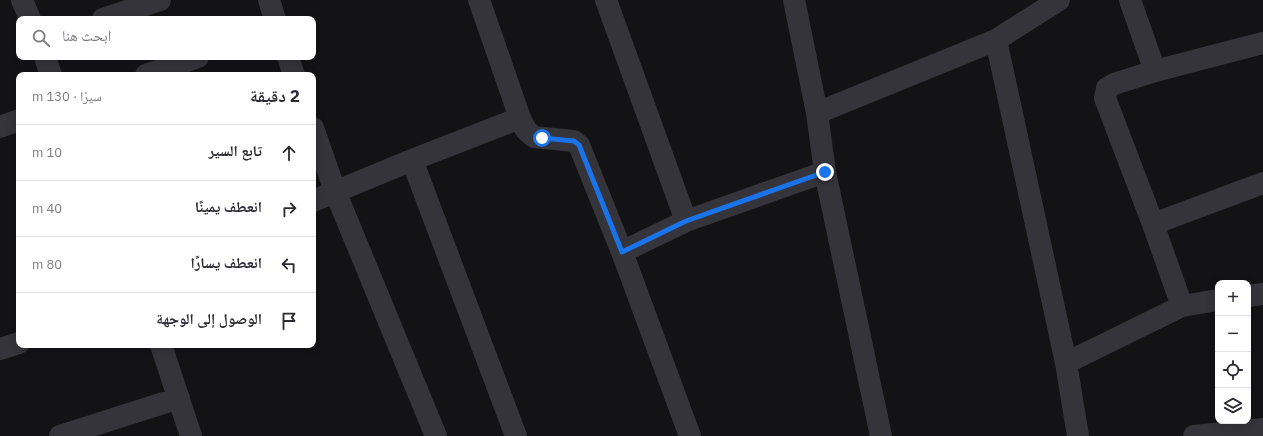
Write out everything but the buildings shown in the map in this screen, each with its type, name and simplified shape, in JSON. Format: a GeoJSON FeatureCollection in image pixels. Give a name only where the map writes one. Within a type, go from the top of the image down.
{"type":"FeatureCollection","features":[{"type":"Feature","properties":{"kind":"street"},"geometry":{"type":"LineString","coordinates":[[22,0],[29,16]]}},
{"type":"Feature","properties":{"kind":"street"},"geometry":{"type":"LineString","coordinates":[[112,16],[160,0]]}},
{"type":"Feature","properties":{"kind":"street"},"geometry":{"type":"LineString","coordinates":[[269,0],[274,16]]}},
{"type":"Feature","properties":{"kind":"street"},"geometry":{"type":"LineString","coordinates":[[480,0],[520,118],[526,130],[534,137],[574,141],[579,145],[622,252],[690,436]]}},
{"type":"Feature","properties":{"kind":"street"},"geometry":{"type":"LineString","coordinates":[[606,0],[686,221]]}},
{"type":"Feature","properties":{"kind":"street"},"geometry":{"type":"LineString","coordinates":[[794,0],[817,113],[825,172],[881,436]]}},
{"type":"Feature","properties":{"kind":"street"},"geometry":{"type":"LineString","coordinates":[[817,113],[996,40],[1059,0]]}},
{"type":"Feature","properties":{"kind":"street"},"geometry":{"type":"LineString","coordinates":[[1130,0],[1156,71]]}},
{"type":"Feature","properties":{"kind":"street"},"geometry":{"type":"LineString","coordinates":[[996,40],[1066,363],[1078,436]]}},
{"type":"Feature","properties":{"kind":"street"},"geometry":{"type":"LineString","coordinates":[[1182,306],[1106,98],[1107,88],[1114,84],[1156,71],[1263,43]]}},
{"type":"Feature","properties":{"kind":"street"},"geometry":{"type":"LineString","coordinates":[[45,60],[50,72]]}},
{"type":"Feature","properties":{"kind":"street"},"geometry":{"type":"LineString","coordinates":[[155,72],[189,60]]}},
{"type":"Feature","properties":{"kind":"street"},"geometry":{"type":"LineString","coordinates":[[289,60],[293,72]]}},
{"type":"Feature","properties":{"kind":"street"},"geometry":{"type":"LineString","coordinates":[[316,200],[520,118]]}},
{"type":"Feature","properties":{"kind":"street"},"geometry":{"type":"LineString","coordinates":[[0,128],[16,121]]}},
{"type":"Feature","properties":{"kind":"street"},"geometry":{"type":"LineString","coordinates":[[316,137],[335,191],[436,436]]}},
{"type":"Feature","properties":{"kind":"street"},"geometry":{"type":"LineString","coordinates":[[412,160],[516,436]]}},
{"type":"Feature","properties":{"kind":"street"},"geometry":{"type":"LineString","coordinates":[[622,252],[686,221],[825,172]]}},
{"type":"Feature","properties":{"kind":"street"},"geometry":{"type":"LineString","coordinates":[[1153,224],[1263,183]]}},
{"type":"Feature","properties":{"kind":"street"},"geometry":{"type":"LineString","coordinates":[[1251,296],[1263,294]]}},
{"type":"Feature","properties":{"kind":"street"},"geometry":{"type":"LineString","coordinates":[[1066,363],[1182,306],[1215,300]]}},
{"type":"Feature","properties":{"kind":"street"},"geometry":{"type":"LineString","coordinates":[[0,349],[16,344]]}},
{"type":"Feature","properties":{"kind":"street"},"geometry":{"type":"LineString","coordinates":[[162,348],[191,436]]}},
{"type":"Feature","properties":{"kind":"street"},"geometry":{"type":"LineString","coordinates":[[60,436],[179,398]]}},
{"type":"Feature","properties":{"kind":"street"},"geometry":{"type":"LineString","coordinates":[[1194,436],[1263,429]]}},
{"type":"Feature","properties":{"kind":"route"},"geometry":{"type":"LineString","coordinates":[[542,138],[574,141],[579,145],[622,252],[686,221],[825,172]]}}]}
